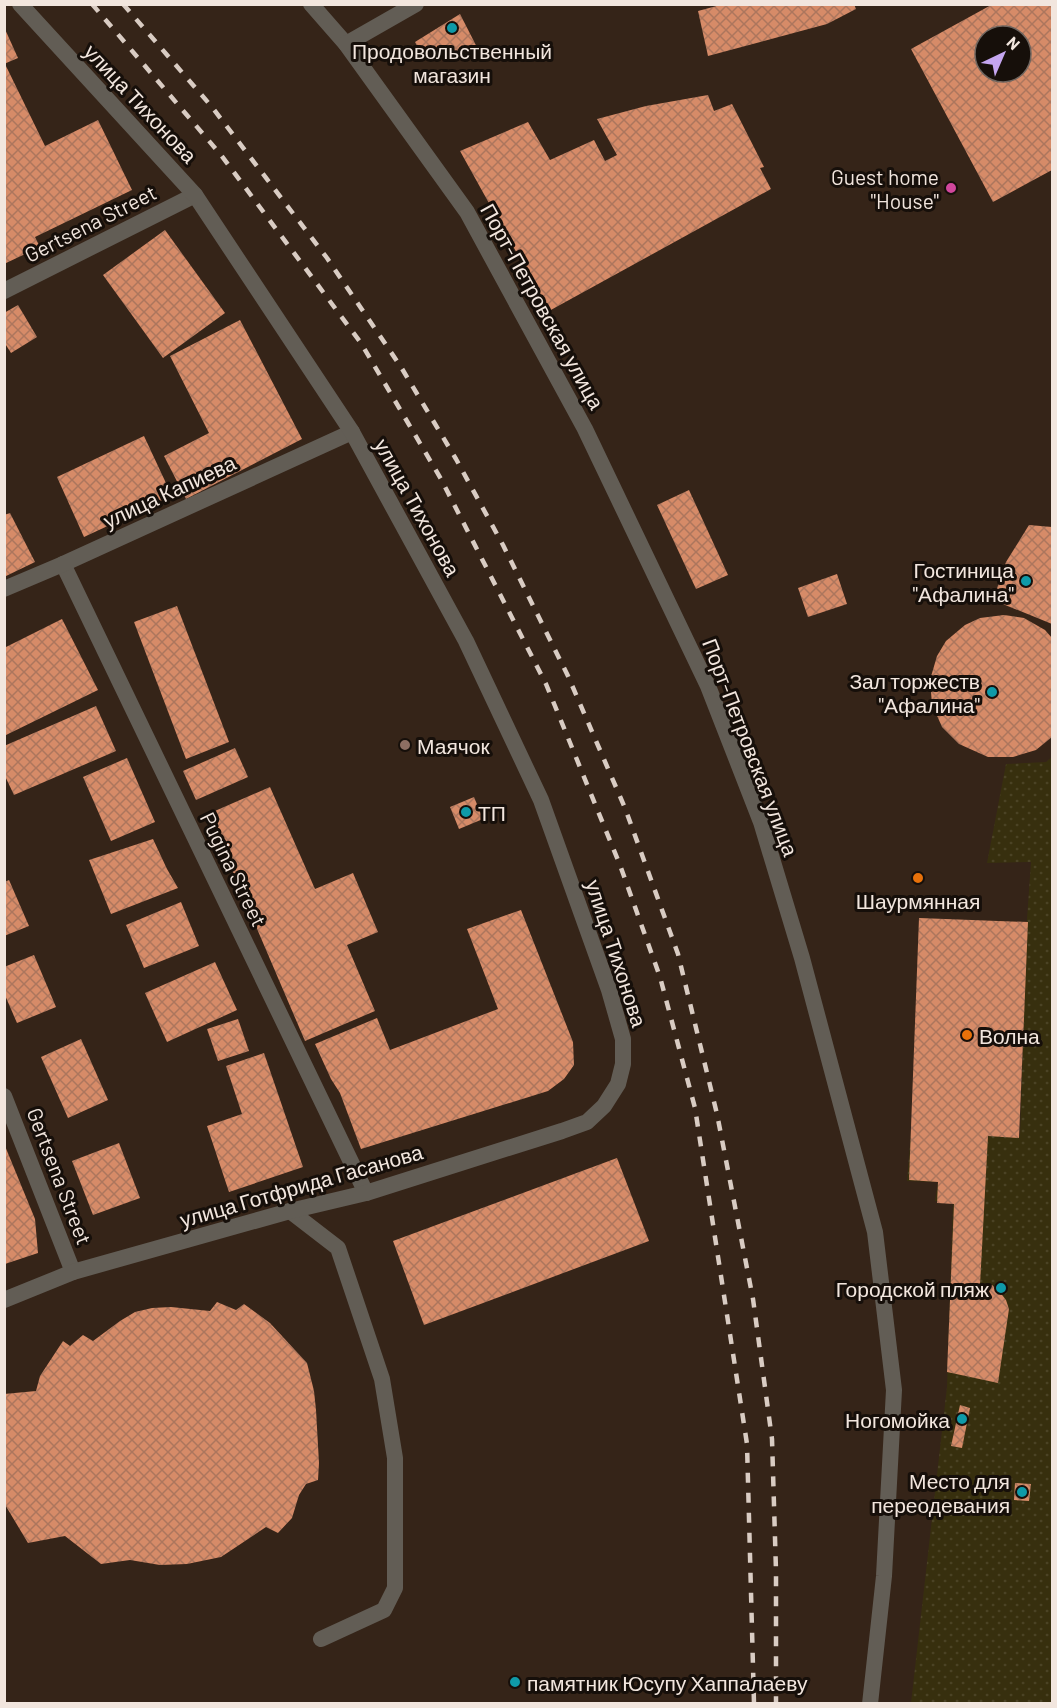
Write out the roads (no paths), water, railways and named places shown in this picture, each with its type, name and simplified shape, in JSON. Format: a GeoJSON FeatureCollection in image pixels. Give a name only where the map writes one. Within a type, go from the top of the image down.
{"type":"FeatureCollection","features":[{"type":"Feature","properties":{"kind":"street","name":"улица Тихонова"},"geometry":{"type":"LineString","coordinates":[[20,4],[195,195],[352,432],[466,641],[541,800],[609,990],[623,1039],[623,1064],[618,1084],[604,1106]]}},
{"type":"Feature","properties":{"kind":"street","name":"Порт-Петровская улица"},"geometry":{"type":"LineString","coordinates":[[311,4],[346,44],[467,212],[585,429],[708,686],[761,822],[805,969],[875,1232],[894,1390],[884,1576],[870,1704]]}},
{"type":"Feature","properties":{"kind":"street"},"geometry":{"type":"LineString","coordinates":[[346,44],[416,4]]}},
{"type":"Feature","properties":{"kind":"street","name":"Gertsena Street"},"geometry":{"type":"LineString","coordinates":[[4,291],[195,195]]}},
{"type":"Feature","properties":{"kind":"street","name":"улица Капиева"},"geometry":{"type":"LineString","coordinates":[[4,589],[352,432]]}},
{"type":"Feature","properties":{"kind":"street","name":"Pugina Street"},"geometry":{"type":"LineString","coordinates":[[63,564],[366,1193]]}},
{"type":"Feature","properties":{"kind":"street","name":"Gertsena Street"},"geometry":{"type":"LineString","coordinates":[[4,1096],[73,1272]]}},
{"type":"Feature","properties":{"kind":"street","name":"улица Готфрида Гасанова"},"geometry":{"type":"LineString","coordinates":[[4,1300],[73,1272],[290,1211],[366,1193],[562,1131],[587,1122],[604,1106]]}},
{"type":"Feature","properties":{"kind":"street"},"geometry":{"type":"LineString","coordinates":[[290,1211],[338,1248],[382,1379],[394,1458],[395,1588],[384,1610],[321,1639]]}},
{"type":"Feature","properties":{"kind":"railway"},"geometry":{"type":"LineString","coordinates":[[92,4],[221,155],[361,343],[441,479],[546,684],[620,865],[660,977],[695,1108],[747,1444],[754,1704]]}},
{"type":"Feature","properties":{"kind":"railway"},"geometry":{"type":"LineString","coordinates":[[123,4],[212,107],[327,258],[401,367],[456,459],[503,545],[568,676],[625,808],[678,954],[717,1114],[753,1299],[772,1439],[776,1571],[776,1704]]}},
{"type":"Feature","properties":{"kind":"place","name":"Продовольственный магазин"},"geometry":{"type":"Point","coordinates":[452,28]}},
{"type":"Feature","properties":{"kind":"place","name":"Guest home \"House\""},"geometry":{"type":"Point","coordinates":[951,188]}},
{"type":"Feature","properties":{"kind":"place","name":"Гостиница \"Афалина\""},"geometry":{"type":"Point","coordinates":[1026,581]}},
{"type":"Feature","properties":{"kind":"place","name":"Зал торжеств \"Афалина\""},"geometry":{"type":"Point","coordinates":[992,692]}},
{"type":"Feature","properties":{"kind":"place","name":"Маячок"},"geometry":{"type":"Point","coordinates":[405,745]}},
{"type":"Feature","properties":{"kind":"place","name":"ТП"},"geometry":{"type":"Point","coordinates":[466,812]}},
{"type":"Feature","properties":{"kind":"place","name":"Шаурмянная"},"geometry":{"type":"Point","coordinates":[918,878]}},
{"type":"Feature","properties":{"kind":"place","name":"Волна"},"geometry":{"type":"Point","coordinates":[967,1035]}},
{"type":"Feature","properties":{"kind":"place","name":"Городской пляж"},"geometry":{"type":"Point","coordinates":[1001,1288]}},
{"type":"Feature","properties":{"kind":"place","name":"Ногомойка"},"geometry":{"type":"Point","coordinates":[962,1419]}},
{"type":"Feature","properties":{"kind":"place","name":"Место для переодевания"},"geometry":{"type":"Point","coordinates":[1022,1492]}},
{"type":"Feature","properties":{"kind":"place","name":"памятник Юсупу Хаппалаеву"},"geometry":{"type":"Point","coordinates":[515,1682]}}]}
